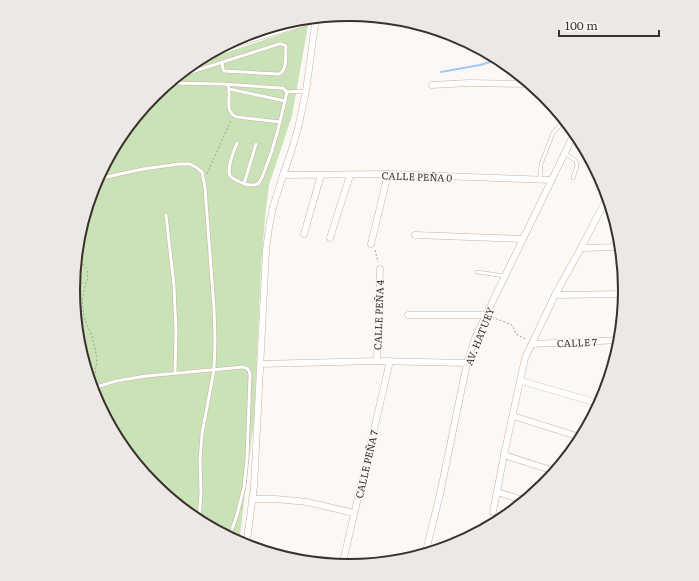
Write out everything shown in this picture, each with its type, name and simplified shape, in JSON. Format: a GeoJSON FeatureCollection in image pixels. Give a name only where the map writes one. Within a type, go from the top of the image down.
{"type":"FeatureCollection","features":[{"type":"Feature","properties":{"kind":"street"},"geometry":{"type":"LineString","coordinates":[[247,539],[254,487],[266,251],[269,227],[298,128],[306,91],[316,23]]}},
{"type":"Feature","properties":{"kind":"street"},"geometry":{"type":"LineString","coordinates":[[432,84],[522,84]]}},
{"type":"Feature","properties":{"kind":"street","name":"AV. HATUEY"},"geometry":{"type":"LineString","coordinates":[[427,549],[440,494],[467,363],[475,338],[572,138]]}},
{"type":"Feature","properties":{"kind":"street"},"geometry":{"type":"LineString","coordinates":[[371,244],[388,174]]}},
{"type":"Feature","properties":{"kind":"street","name":"CALLE PEÑA 0"},"geometry":{"type":"LineString","coordinates":[[283,175],[388,174],[552,180]]}},
{"type":"Feature","properties":{"kind":"street"},"geometry":{"type":"LineString","coordinates":[[304,234],[321,175]]}},
{"type":"Feature","properties":{"kind":"street"},"geometry":{"type":"LineString","coordinates":[[330,238],[350,175]]}},
{"type":"Feature","properties":{"kind":"street"},"geometry":{"type":"LineString","coordinates":[[493,512],[525,358],[555,296],[605,205]]}},
{"type":"Feature","properties":{"kind":"street"},"geometry":{"type":"LineString","coordinates":[[415,235],[523,239]]}},
{"type":"Feature","properties":{"kind":"street"},"geometry":{"type":"LineString","coordinates":[[581,248],[616,247]]}},
{"type":"Feature","properties":{"kind":"street","name":"CALLE PEÑA 4"},"geometry":{"type":"LineString","coordinates":[[377,361],[380,269]]}},
{"type":"Feature","properties":{"kind":"street"},"geometry":{"type":"LineString","coordinates":[[555,296],[619,294]]}},
{"type":"Feature","properties":{"kind":"street"},"geometry":{"type":"LineString","coordinates":[[408,315],[486,315]]}},
{"type":"Feature","properties":{"kind":"street","name":"CALLE 7"},"geometry":{"type":"LineString","coordinates":[[532,344],[614,340]]}},
{"type":"Feature","properties":{"kind":"street"},"geometry":{"type":"LineString","coordinates":[[260,364],[377,361],[467,363]]}},
{"type":"Feature","properties":{"kind":"street","name":"CALLE PEÑA 7"},"geometry":{"type":"LineString","coordinates":[[343,560],[390,361]]}},
{"type":"Feature","properties":{"kind":"street"},"geometry":{"type":"LineString","coordinates":[[521,381],[594,402]]}},
{"type":"Feature","properties":{"kind":"street"},"geometry":{"type":"LineString","coordinates":[[512,416],[576,436]]}},
{"type":"Feature","properties":{"kind":"street"},"geometry":{"type":"LineString","coordinates":[[504,455],[550,470]]}},
{"type":"Feature","properties":{"kind":"street"},"geometry":{"type":"LineString","coordinates":[[497,492],[520,499]]}},
{"type":"Feature","properties":{"kind":"street"},"geometry":{"type":"LineString","coordinates":[[252,498],[307,502],[354,513]]}},
{"type":"Feature","properties":{"kind":"lane"},"geometry":{"type":"LineString","coordinates":[[192,72],[222,62],[279,44],[286,46],[285,68],[279,74],[224,71],[222,62]]}},
{"type":"Feature","properties":{"kind":"lane"},"geometry":{"type":"LineString","coordinates":[[178,83],[223,84],[229,87],[285,101]]}},
{"type":"Feature","properties":{"kind":"lane"},"geometry":{"type":"LineString","coordinates":[[229,87],[283,88],[287,92],[306,91]]}},
{"type":"Feature","properties":{"kind":"lane"},"geometry":{"type":"LineString","coordinates":[[229,87],[229,110],[233,116],[280,122]]}},
{"type":"Feature","properties":{"kind":"lane"},"geometry":{"type":"LineString","coordinates":[[237,144],[229,167],[231,177],[244,184],[258,184],[261,181],[271,155],[287,92]]}},
{"type":"Feature","properties":{"kind":"lane"},"geometry":{"type":"LineString","coordinates":[[540,180],[541,164],[553,133],[561,124]]}},
{"type":"Feature","properties":{"kind":"lane"},"geometry":{"type":"LineString","coordinates":[[244,184],[256,144]]}},
{"type":"Feature","properties":{"kind":"lane"},"geometry":{"type":"LineString","coordinates":[[565,153],[576,161],[577,166],[573,178]]}},
{"type":"Feature","properties":{"kind":"lane"},"geometry":{"type":"LineString","coordinates":[[105,177],[143,169],[179,164],[190,164],[202,172],[204,180],[214,308],[215,341],[214,370],[202,434],[199,515]]}},
{"type":"Feature","properties":{"kind":"lane"},"geometry":{"type":"LineString","coordinates":[[166,215],[174,286],[176,324],[175,374]]}},
{"type":"Feature","properties":{"kind":"lane"},"geometry":{"type":"LineString","coordinates":[[477,272],[505,276]]}},
{"type":"Feature","properties":{"kind":"lane"},"geometry":{"type":"LineString","coordinates":[[98,386],[146,376],[243,368],[247,368],[249,370],[247,459],[244,487],[231,532]]}},
{"type":"Feature","properties":{"kind":"path"},"geometry":{"type":"LineString","coordinates":[[204,180],[233,116]]}},
{"type":"Feature","properties":{"kind":"path"},"geometry":{"type":"LineString","coordinates":[[371,244],[374,245],[380,269]]}},
{"type":"Feature","properties":{"kind":"path"},"geometry":{"type":"LineString","coordinates":[[83,264],[87,270],[88,278],[84,288],[82,304],[85,320],[92,336],[97,358],[94,376]]}},
{"type":"Feature","properties":{"kind":"path"},"geometry":{"type":"LineString","coordinates":[[486,315],[512,325],[516,334],[532,344]]}},
{"type":"Feature","properties":{"kind":"green space"},"geometry":{"type":"Polygon","coordinates":[[[308,25],[292,116],[269,185],[261,267],[254,419],[240,536],[215,524],[185,504],[159,481],[125,440],[108,410],[94,377],[82,326],[80,290],[82,255],[89,221],[101,187],[116,156],[136,126],[159,100],[185,77],[219,55],[308,25]]]}},
{"type":"Feature","properties":{"kind":"waterway"},"geometry":{"type":"LineString","coordinates":[[441,72],[492,62]]}}]}
